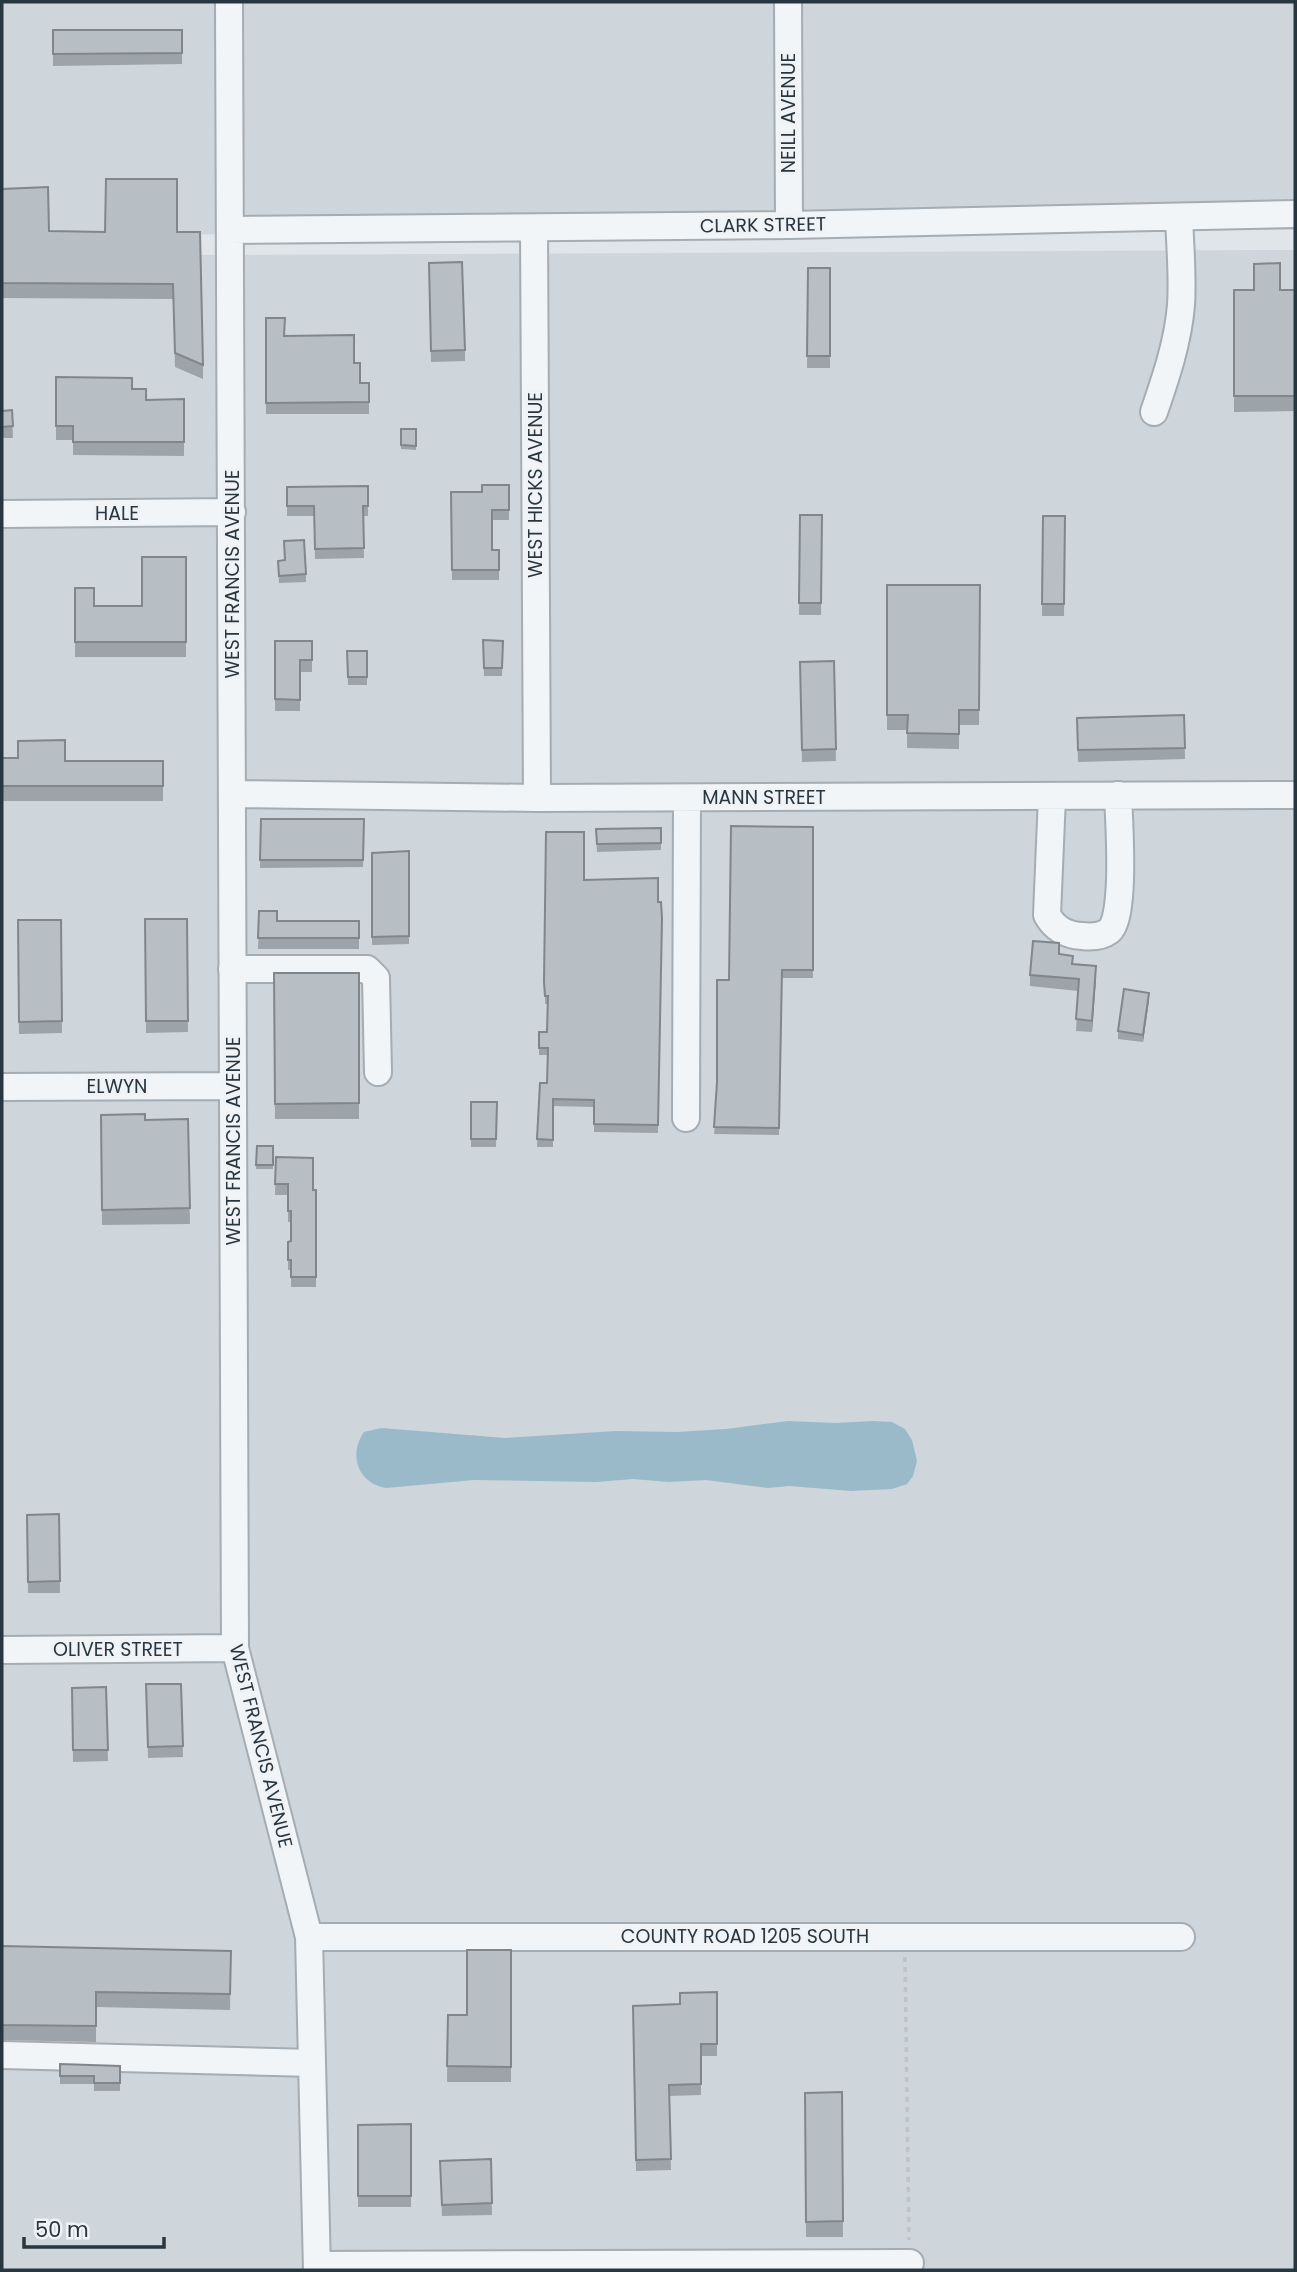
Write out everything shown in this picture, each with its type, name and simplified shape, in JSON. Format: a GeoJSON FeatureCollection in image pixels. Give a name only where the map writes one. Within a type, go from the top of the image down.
{"type":"FeatureCollection","features":[{"type":"Feature","properties":{"kind":"street","name":"WEST FRANCIS AVENUE"},"geometry":{"type":"LineString","coordinates":[[229,2],[234,1648],[309,1937],[317,2268]]}},
{"type":"Feature","properties":{"kind":"street","name":"NEILL AVENUE"},"geometry":{"type":"LineString","coordinates":[[788,2],[789,225]]}},
{"type":"Feature","properties":{"kind":"street","name":"CLARK STREET"},"geometry":{"type":"LineString","coordinates":[[230,230],[789,225],[1295,214]]}},
{"type":"Feature","properties":{"kind":"street"},"geometry":{"type":"LineString","coordinates":[[1154,412],[1168,370],[1181,304],[1179,217]]}},
{"type":"Feature","properties":{"kind":"street","name":"WEST HICKS AVENUE"},"geometry":{"type":"LineString","coordinates":[[534,228],[537,798]]}},
{"type":"Feature","properties":{"kind":"street","name":"HALE"},"geometry":{"type":"LineString","coordinates":[[2,514],[232,512]]}},
{"type":"Feature","properties":{"kind":"street","name":"WEST HICKS AVENUE"},"geometry":{"type":"LineString","coordinates":[[482,798],[504,793],[522,782],[531,765],[537,742]]}},
{"type":"Feature","properties":{"kind":"street","name":"MANN STREET"},"geometry":{"type":"LineString","coordinates":[[232,794],[482,798],[1295,794]]}},
{"type":"Feature","properties":{"kind":"street"},"geometry":{"type":"LineString","coordinates":[[1052,796],[1047,915],[1053,925],[1066,934],[1097,936],[1109,931],[1115,924],[1120,897],[1118,795]]}},
{"type":"Feature","properties":{"kind":"street"},"geometry":{"type":"LineString","coordinates":[[686,1118],[687,797]]}},
{"type":"Feature","properties":{"kind":"street"},"geometry":{"type":"LineString","coordinates":[[232,969],[367,969],[376,978],[378,1072]]}},
{"type":"Feature","properties":{"kind":"street","name":"ELWYN"},"geometry":{"type":"LineString","coordinates":[[2,1087],[232,1086]]}},
{"type":"Feature","properties":{"kind":"street","name":"OLIVER STREET"},"geometry":{"type":"LineString","coordinates":[[2,1650],[234,1648]]}},
{"type":"Feature","properties":{"kind":"street","name":"COUNTY ROAD 1205 SOUTH"},"geometry":{"type":"LineString","coordinates":[[309,1937],[1181,1937]]}},
{"type":"Feature","properties":{"kind":"street"},"geometry":{"type":"LineString","coordinates":[[2,2054],[312,2063]]}},
{"type":"Feature","properties":{"kind":"street"},"geometry":{"type":"LineString","coordinates":[[317,2268],[910,2263]]}},
{"type":"Feature","properties":{"kind":"path"},"geometry":{"type":"LineString","coordinates":[[905,1936],[910,2263]]}},
{"type":"Feature","properties":{"kind":"shaded area"},"geometry":{"type":"Polygon","coordinates":[[[2,2],[1295,2],[1295,230],[2,235],[2,2]]]}},
{"type":"Feature","properties":{"kind":"shaded area"},"geometry":{"type":"Polygon","coordinates":[[[1295,250],[1295,2270],[2,2270],[2,256],[1295,250]]]}},
{"type":"Feature","properties":{"kind":"water"},"geometry":{"type":"Polygon","coordinates":[[[788,1421],[892,1422],[905,1429],[912,1440],[917,1461],[913,1476],[907,1484],[892,1489],[851,1491],[789,1486],[768,1488],[706,1480],[669,1482],[633,1479],[596,1482],[474,1480],[386,1488],[368,1480],[358,1467],[357,1459],[359,1441],[364,1432],[381,1428],[505,1438],[616,1431],[677,1432],[788,1421]]]}},
{"type":"Feature","properties":{"kind":"building"},"geometry":{"type":"Polygon","coordinates":[[[53,30],[182,30],[182,53],[53,54],[53,30]]]}},
{"type":"Feature","properties":{"kind":"building"},"geometry":{"type":"Polygon","coordinates":[[[106,179],[177,179],[177,232],[200,232],[203,365],[175,353],[173,284],[2,283],[2,189],[48,187],[49,231],[105,232],[106,179]]]}},
{"type":"Feature","properties":{"kind":"building"},"geometry":{"type":"Polygon","coordinates":[[[462,262],[465,350],[431,351],[429,263],[462,262]]]}},
{"type":"Feature","properties":{"kind":"building"},"geometry":{"type":"Polygon","coordinates":[[[1280,263],[1280,290],[1295,290],[1295,396],[1234,396],[1234,290],[1254,290],[1254,264],[1280,263]]]}},
{"type":"Feature","properties":{"kind":"building"},"geometry":{"type":"Polygon","coordinates":[[[808,268],[830,268],[830,356],[807,356],[808,268]]]}},
{"type":"Feature","properties":{"kind":"building"},"geometry":{"type":"Polygon","coordinates":[[[266,318],[285,318],[284,336],[354,335],[354,363],[360,363],[360,383],[369,383],[369,402],[266,403],[266,318]]]}},
{"type":"Feature","properties":{"kind":"building"},"geometry":{"type":"Polygon","coordinates":[[[56,377],[132,378],[132,389],[146,389],[146,400],[184,399],[184,442],[73,442],[73,426],[56,426],[56,377]]]}},
{"type":"Feature","properties":{"kind":"building"},"geometry":{"type":"Polygon","coordinates":[[[12,410],[13,426],[2,427],[2,411],[12,410]]]}},
{"type":"Feature","properties":{"kind":"building"},"geometry":{"type":"Polygon","coordinates":[[[401,429],[416,429],[416,446],[401,445],[401,429]]]}},
{"type":"Feature","properties":{"kind":"building"},"geometry":{"type":"Polygon","coordinates":[[[482,485],[509,485],[509,510],[492,510],[492,550],[499,550],[499,570],[452,570],[451,492],[482,492],[482,485]]]}},
{"type":"Feature","properties":{"kind":"building"},"geometry":{"type":"Polygon","coordinates":[[[368,486],[368,506],[363,506],[364,548],[315,549],[314,506],[287,506],[287,487],[368,486]]]}},
{"type":"Feature","properties":{"kind":"building"},"geometry":{"type":"Polygon","coordinates":[[[800,515],[822,515],[821,603],[799,603],[800,515]]]}},
{"type":"Feature","properties":{"kind":"building"},"geometry":{"type":"Polygon","coordinates":[[[1043,516],[1065,516],[1064,604],[1042,604],[1043,516]]]}},
{"type":"Feature","properties":{"kind":"building"},"geometry":{"type":"Polygon","coordinates":[[[304,540],[306,574],[279,576],[278,561],[285,560],[284,541],[304,540]]]}},
{"type":"Feature","properties":{"kind":"building"},"geometry":{"type":"Polygon","coordinates":[[[142,557],[186,557],[186,642],[75,642],[75,588],[94,588],[94,606],[142,606],[142,557]]]}},
{"type":"Feature","properties":{"kind":"building"},"geometry":{"type":"Polygon","coordinates":[[[887,585],[980,585],[979,710],[959,710],[959,734],[907,733],[908,715],[887,715],[887,585]]]}},
{"type":"Feature","properties":{"kind":"building"},"geometry":{"type":"Polygon","coordinates":[[[483,640],[503,641],[502,668],[484,668],[483,640]]]}},
{"type":"Feature","properties":{"kind":"building"},"geometry":{"type":"Polygon","coordinates":[[[275,641],[312,641],[312,660],[300,660],[300,700],[275,699],[275,641]]]}},
{"type":"Feature","properties":{"kind":"building"},"geometry":{"type":"Polygon","coordinates":[[[347,651],[367,651],[367,677],[348,677],[347,651]]]}},
{"type":"Feature","properties":{"kind":"building"},"geometry":{"type":"Polygon","coordinates":[[[834,661],[836,749],[802,750],[800,662],[834,661]]]}},
{"type":"Feature","properties":{"kind":"building"},"geometry":{"type":"Polygon","coordinates":[[[1184,715],[1185,748],[1078,750],[1077,718],[1184,715]]]}},
{"type":"Feature","properties":{"kind":"building"},"geometry":{"type":"Polygon","coordinates":[[[65,740],[65,761],[163,761],[163,786],[2,786],[2,758],[18,758],[18,741],[65,740]]]}},
{"type":"Feature","properties":{"kind":"building"},"geometry":{"type":"Polygon","coordinates":[[[261,819],[364,819],[363,860],[260,860],[261,819]]]}},
{"type":"Feature","properties":{"kind":"building"},"geometry":{"type":"Polygon","coordinates":[[[731,826],[813,827],[813,970],[782,970],[779,1128],[714,1127],[717,980],[729,980],[731,826]]]}},
{"type":"Feature","properties":{"kind":"building"},"geometry":{"type":"Polygon","coordinates":[[[661,828],[661,843],[597,844],[596,829],[661,828]]]}},
{"type":"Feature","properties":{"kind":"building"},"geometry":{"type":"Polygon","coordinates":[[[546,832],[584,832],[584,880],[658,878],[658,902],[661,902],[662,918],[658,1125],[594,1124],[594,1100],[553,1099],[553,1140],[537,1139],[540,1083],[547,1083],[548,1048],[539,1048],[539,1032],[547,1032],[548,996],[545,996],[544,982],[546,832]]]}},
{"type":"Feature","properties":{"kind":"building"},"geometry":{"type":"Polygon","coordinates":[[[409,851],[409,936],[372,937],[372,853],[409,851]]]}},
{"type":"Feature","properties":{"kind":"building"},"geometry":{"type":"Polygon","coordinates":[[[259,911],[277,911],[277,921],[359,921],[359,938],[258,938],[259,911]]]}},
{"type":"Feature","properties":{"kind":"building"},"geometry":{"type":"Polygon","coordinates":[[[145,919],[187,919],[188,1021],[146,1021],[145,919]]]}},
{"type":"Feature","properties":{"kind":"building"},"geometry":{"type":"Polygon","coordinates":[[[18,920],[61,920],[62,1021],[19,1022],[18,920]]]}},
{"type":"Feature","properties":{"kind":"building"},"geometry":{"type":"Polygon","coordinates":[[[1033,941],[1059,943],[1059,954],[1073,956],[1072,964],[1096,966],[1092,1021],[1076,1019],[1079,979],[1030,975],[1033,941]]]}},
{"type":"Feature","properties":{"kind":"building"},"geometry":{"type":"Polygon","coordinates":[[[274,973],[359,973],[359,1103],[275,1104],[274,973]]]}},
{"type":"Feature","properties":{"kind":"building"},"geometry":{"type":"Polygon","coordinates":[[[1124,989],[1149,993],[1143,1035],[1118,1031],[1124,989]]]}},
{"type":"Feature","properties":{"kind":"building"},"geometry":{"type":"Polygon","coordinates":[[[471,1102],[497,1102],[496,1139],[471,1139],[471,1102]]]}},
{"type":"Feature","properties":{"kind":"building"},"geometry":{"type":"Polygon","coordinates":[[[145,1114],[145,1120],[188,1119],[190,1208],[102,1210],[101,1115],[145,1114]]]}},
{"type":"Feature","properties":{"kind":"building"},"geometry":{"type":"Polygon","coordinates":[[[257,1146],[273,1146],[273,1165],[256,1165],[257,1146]]]}},
{"type":"Feature","properties":{"kind":"building"},"geometry":{"type":"Polygon","coordinates":[[[276,1157],[313,1158],[313,1190],[316,1190],[316,1277],[291,1277],[291,1260],[288,1260],[291,1211],[288,1211],[288,1184],[275,1184],[276,1157]]]}},
{"type":"Feature","properties":{"kind":"building"},"geometry":{"type":"Polygon","coordinates":[[[59,1514],[60,1581],[28,1582],[27,1515],[59,1514]]]}},
{"type":"Feature","properties":{"kind":"building"},"geometry":{"type":"Polygon","coordinates":[[[146,1684],[181,1684],[183,1746],[148,1747],[146,1684]]]}},
{"type":"Feature","properties":{"kind":"building"},"geometry":{"type":"Polygon","coordinates":[[[106,1687],[108,1750],[73,1750],[72,1688],[106,1687]]]}},
{"type":"Feature","properties":{"kind":"building"},"geometry":{"type":"Polygon","coordinates":[[[2,1946],[231,1951],[230,1994],[96,1992],[96,2026],[2,2025],[2,1946]]]}},
{"type":"Feature","properties":{"kind":"building"},"geometry":{"type":"Polygon","coordinates":[[[467,1950],[511,1950],[511,2067],[447,2066],[448,2015],[467,2015],[467,1950]]]}},
{"type":"Feature","properties":{"kind":"building"},"geometry":{"type":"Polygon","coordinates":[[[717,1992],[717,2044],[701,2044],[701,2084],[669,2085],[671,2159],[636,2160],[633,2006],[680,2004],[680,1993],[717,1992]]]}},
{"type":"Feature","properties":{"kind":"building"},"geometry":{"type":"Polygon","coordinates":[[[60,2064],[120,2066],[120,2083],[94,2083],[94,2076],[60,2076],[60,2064]]]}},
{"type":"Feature","properties":{"kind":"building"},"geometry":{"type":"Polygon","coordinates":[[[842,2092],[843,2221],[806,2222],[805,2093],[842,2092]]]}},
{"type":"Feature","properties":{"kind":"building"},"geometry":{"type":"Polygon","coordinates":[[[411,2124],[411,2196],[358,2196],[358,2125],[411,2124]]]}},
{"type":"Feature","properties":{"kind":"building"},"geometry":{"type":"Polygon","coordinates":[[[491,2159],[492,2203],[442,2205],[440,2161],[491,2159]]]}}]}
